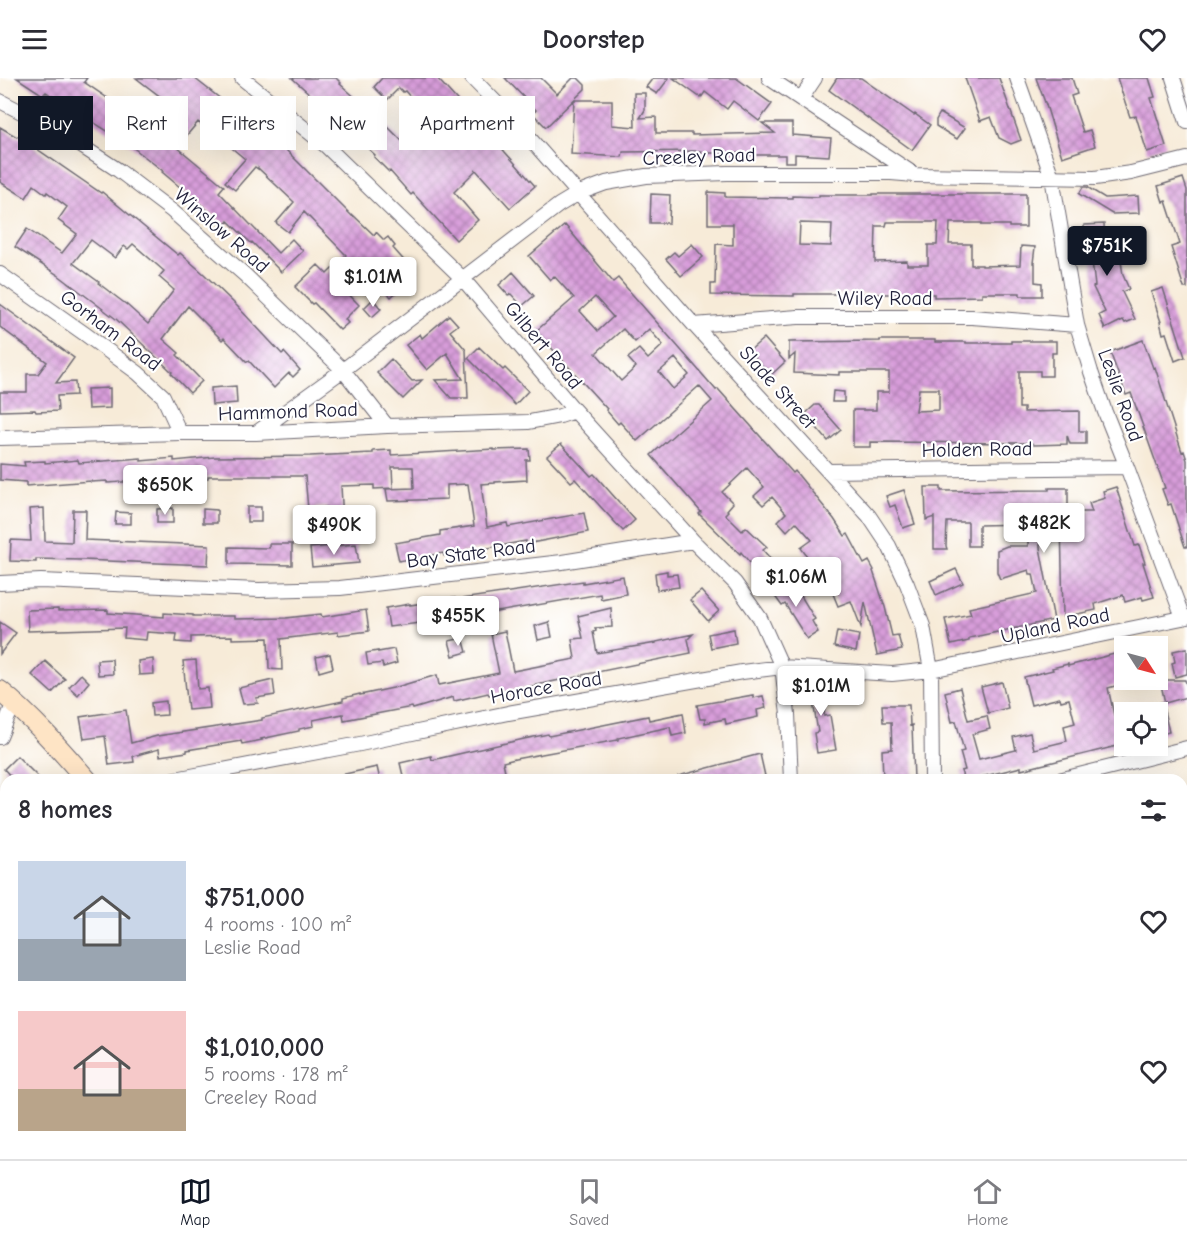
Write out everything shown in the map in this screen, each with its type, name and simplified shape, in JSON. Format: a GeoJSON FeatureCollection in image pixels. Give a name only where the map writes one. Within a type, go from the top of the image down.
{"type":"FeatureCollection","features":[{"type":"Feature","properties":{"kind":"main road"},"geometry":{"type":"LineString","coordinates":[[7,696],[82,774]]}},
{"type":"Feature","properties":{"kind":"street","name":"Gilbert Road"},"geometry":{"type":"LineString","coordinates":[[242,78],[325,145],[463,279],[575,411],[735,584],[760,618],[782,666],[788,714],[791,774]]}},
{"type":"Feature","properties":{"kind":"street","name":"Slade Street"},"geometry":{"type":"LineString","coordinates":[[472,78],[518,125],[694,325],[869,516],[890,546],[908,584],[923,626],[931,670],[932,774]]}},
{"type":"Feature","properties":{"kind":"street"},"geometry":{"type":"LineString","coordinates":[[769,78],[915,175]]}},
{"type":"Feature","properties":{"kind":"street"},"geometry":{"type":"LineString","coordinates":[[801,99],[815,78]]}},
{"type":"Feature","properties":{"kind":"street","name":"Leslie Road"},"geometry":{"type":"LineString","coordinates":[[1017,78],[1052,177],[1077,325],[1105,412],[1185,618]]}},
{"type":"Feature","properties":{"kind":"street"},"geometry":{"type":"LineString","coordinates":[[1177,79],[1187,122]]}},
{"type":"Feature","properties":{"kind":"street","name":"Winslow Road"},"geometry":{"type":"LineString","coordinates":[[0,101],[60,132],[118,170],[172,211],[245,275],[343,370],[387,426]]}},
{"type":"Feature","properties":{"kind":"street","name":"Creeley Road"},"geometry":{"type":"LineString","coordinates":[[256,434],[559,205],[579,193],[606,183],[646,176],[727,173],[891,173],[1095,178],[1187,159]]}},
{"type":"Feature","properties":{"kind":"street","name":"Gorham Road"},"geometry":{"type":"LineString","coordinates":[[0,274],[138,373],[163,396],[180,433]]}},
{"type":"Feature","properties":{"kind":"street","name":"Wiley Road"},"geometry":{"type":"LineString","coordinates":[[694,325],[798,317],[972,318],[1077,325]]}},
{"type":"Feature","properties":{"kind":"street","name":"Hammond Road"},"geometry":{"type":"LineString","coordinates":[[0,438],[180,433],[256,434],[387,426],[529,422],[575,411]]}},
{"type":"Feature","properties":{"kind":"street","name":"Holden Road"},"geometry":{"type":"LineString","coordinates":[[828,471],[1127,467]]}},
{"type":"Feature","properties":{"kind":"street","name":"Bay State Road"},"geometry":{"type":"LineString","coordinates":[[0,583],[41,580],[259,590],[340,588],[562,562],[693,541]]}},
{"type":"Feature","properties":{"kind":"street","name":"Upland Road"},"geometry":{"type":"LineString","coordinates":[[931,670],[1185,618]]}},
{"type":"Feature","properties":{"kind":"street","name":"Horace Road"},"geometry":{"type":"LineString","coordinates":[[202,774],[508,713],[782,666],[892,674],[931,670]]}},
{"type":"Feature","properties":{"kind":"street"},"geometry":{"type":"LineString","coordinates":[[0,737],[7,696]]}},
{"type":"Feature","properties":{"kind":"street"},"geometry":{"type":"LineString","coordinates":[[1082,774],[1187,747]]}},
{"type":"Feature","properties":{"kind":"building"},"geometry":{"type":"Polygon","coordinates":[[[17,78],[87,78],[84,82],[105,96],[105,129],[93,122],[93,96],[52,96],[46,92],[43,95],[17,78]]]}},
{"type":"Feature","properties":{"kind":"building"},"geometry":{"type":"Polygon","coordinates":[[[136,78],[194,78],[217,96],[200,96],[200,124],[198,122],[188,134],[188,96],[159,96],[136,78]]]}},
{"type":"Feature","properties":{"kind":"building"},"geometry":{"type":"Polygon","coordinates":[[[292,78],[336,78],[353,96],[312,96],[292,78]]]}},
{"type":"Feature","properties":{"kind":"building"},"geometry":{"type":"Polygon","coordinates":[[[382,78],[437,78],[453,96],[409,96],[399,88],[387,100],[387,96],[383,96],[374,87],[382,78]]]}},
{"type":"Feature","properties":{"kind":"building"},"geometry":{"type":"Polygon","coordinates":[[[505,78],[541,78],[557,94],[573,78],[578,78],[585,85],[585,89],[546,127],[535,116],[535,96],[522,96],[505,78]]]}},
{"type":"Feature","properties":{"kind":"building"},"geometry":{"type":"Polygon","coordinates":[[[653,78],[669,78],[657,94],[646,87],[653,78]]]}},
{"type":"Feature","properties":{"kind":"building"},"geometry":{"type":"Polygon","coordinates":[[[673,78],[736,78],[772,104],[759,121],[733,101],[727,109],[705,92],[701,98],[673,78]]]}},
{"type":"Feature","properties":{"kind":"building"},"geometry":{"type":"Polygon","coordinates":[[[837,78],[861,78],[930,125],[912,150],[829,90],[837,78]]]}},
{"type":"Feature","properties":{"kind":"building"},"geometry":{"type":"Polygon","coordinates":[[[965,78],[999,78],[1021,140],[1011,144],[999,138],[991,117],[980,121],[965,78]]]}},
{"type":"Feature","properties":{"kind":"building"},"geometry":{"type":"Polygon","coordinates":[[[1036,78],[1072,78],[1077,94],[1071,96],[1083,132],[1090,130],[1095,146],[1062,157],[1036,78]]]}},
{"type":"Feature","properties":{"kind":"building"},"geometry":{"type":"Polygon","coordinates":[[[1117,78],[1149,78],[1155,97],[1151,98],[1166,146],[1147,152],[1136,116],[1130,117],[1117,78]]]}},
{"type":"Feature","properties":{"kind":"building"},"geometry":{"type":"Polygon","coordinates":[[[634,93],[645,93],[645,110],[640,118],[656,117],[656,133],[692,133],[692,135],[775,133],[762,123],[792,123],[792,135],[831,138],[829,156],[795,154],[795,162],[785,162],[785,155],[738,155],[738,153],[701,153],[701,151],[623,152],[622,157],[571,154],[574,100],[612,100],[612,125],[635,127],[634,93]]]}},
{"type":"Feature","properties":{"kind":"building"},"geometry":{"type":"Polygon","coordinates":[[[940,113],[965,128],[957,139],[936,126],[940,113]]]}},
{"type":"Feature","properties":{"kind":"building"},"geometry":{"type":"Polygon","coordinates":[[[387,126],[399,138],[399,150],[503,150],[535,186],[510,208],[476,170],[454,192],[478,220],[456,240],[413,193],[411,195],[374,157],[375,155],[370,150],[387,150],[387,126]]]}},
{"type":"Feature","properties":{"kind":"building"},"geometry":{"type":"Polygon","coordinates":[[[0,127],[18,136],[18,150],[38,150],[102,192],[178,255],[180,253],[237,306],[300,370],[293,377],[289,373],[274,388],[249,361],[247,362],[224,338],[222,340],[188,306],[163,339],[179,353],[177,355],[202,381],[190,393],[172,372],[116,319],[58,275],[15,247],[27,229],[62,253],[77,234],[58,220],[67,207],[47,192],[46,194],[34,185],[26,198],[0,182],[0,127]],[[91,240],[73,263],[148,324],[174,290],[159,277],[164,271],[133,244],[128,249],[124,246],[115,258],[91,240]]]}},
{"type":"Feature","properties":{"kind":"building"},"geometry":{"type":"Polygon","coordinates":[[[136,150],[181,150],[224,186],[219,192],[278,253],[292,239],[303,251],[281,272],[228,221],[225,225],[136,150]]]}},
{"type":"Feature","properties":{"kind":"building"},"geometry":{"type":"Polygon","coordinates":[[[234,150],[286,150],[374,235],[376,232],[384,240],[388,237],[395,246],[393,248],[416,274],[391,297],[376,281],[379,279],[359,258],[336,281],[359,305],[345,319],[348,323],[340,330],[295,287],[318,265],[327,274],[346,255],[304,212],[288,232],[276,223],[294,202],[258,168],[255,167],[235,190],[225,182],[245,159],[234,150]]]}},
{"type":"Feature","properties":{"kind":"building"},"geometry":{"type":"Polygon","coordinates":[[[1183,178],[1187,190],[1187,288],[1184,288],[1171,247],[1180,244],[1166,201],[1163,202],[1158,186],[1183,178]]]}},
{"type":"Feature","properties":{"kind":"building"},"geometry":{"type":"Polygon","coordinates":[[[1083,187],[1105,198],[1138,196],[1139,213],[1112,214],[1079,194],[1083,187]]]}},
{"type":"Feature","properties":{"kind":"building"},"geometry":{"type":"Polygon","coordinates":[[[708,192],[725,193],[725,197],[792,198],[792,196],[873,194],[1026,194],[1026,227],[950,223],[949,244],[971,244],[971,265],[982,266],[1020,265],[1021,246],[1035,247],[1033,263],[1035,263],[1035,282],[1042,283],[1042,296],[1020,296],[1020,293],[934,297],[934,294],[711,295],[711,284],[715,284],[716,244],[733,245],[733,224],[708,224],[708,192]],[[887,222],[886,226],[876,226],[875,262],[907,261],[907,265],[928,265],[928,245],[937,245],[938,222],[887,222]],[[800,223],[799,245],[831,246],[832,224],[800,223]]]}},
{"type":"Feature","properties":{"kind":"building"},"geometry":{"type":"Polygon","coordinates":[[[651,194],[670,195],[669,223],[650,223],[651,194]]]}},
{"type":"Feature","properties":{"kind":"building"},"geometry":{"type":"Polygon","coordinates":[[[1104,224],[1105,249],[1119,247],[1123,275],[1129,289],[1122,292],[1135,319],[1125,323],[1123,320],[1105,329],[1099,315],[1105,312],[1093,287],[1095,286],[1092,261],[1086,262],[1084,225],[1104,224]]]}},
{"type":"Feature","properties":{"kind":"building"},"geometry":{"type":"Polygon","coordinates":[[[565,225],[613,282],[618,278],[716,390],[718,389],[793,473],[795,471],[845,536],[848,534],[864,564],[869,561],[874,570],[892,636],[898,635],[902,650],[877,655],[865,602],[861,627],[851,601],[838,606],[827,579],[825,581],[801,548],[812,540],[796,522],[787,531],[778,521],[786,513],[772,497],[763,505],[754,496],[764,487],[747,468],[722,492],[733,503],[725,514],[742,531],[746,527],[767,547],[763,550],[774,563],[760,575],[741,552],[740,554],[699,514],[701,512],[651,455],[712,401],[699,386],[637,441],[620,422],[618,424],[536,331],[574,298],[554,276],[550,280],[529,256],[565,225]],[[595,297],[580,311],[598,331],[613,317],[595,297]],[[623,329],[596,353],[621,381],[636,367],[628,358],[639,349],[648,359],[663,345],[649,329],[635,342],[623,329]],[[675,358],[659,372],[673,389],[689,375],[675,358]]]}},
{"type":"Feature","properties":{"kind":"building"},"geometry":{"type":"Polygon","coordinates":[[[692,244],[703,257],[681,276],[666,259],[674,252],[678,256],[692,244]]]}},
{"type":"Feature","properties":{"kind":"building"},"geometry":{"type":"Polygon","coordinates":[[[513,272],[534,296],[522,306],[499,285],[513,272]]]}},
{"type":"Feature","properties":{"kind":"building"},"geometry":{"type":"Polygon","coordinates":[[[1163,288],[1185,357],[1175,361],[1166,333],[1163,334],[1151,292],[1163,288]]]}},
{"type":"Feature","properties":{"kind":"building"},"geometry":{"type":"Polygon","coordinates":[[[373,299],[381,309],[372,317],[364,308],[373,299]]]}},
{"type":"Feature","properties":{"kind":"building"},"geometry":{"type":"Polygon","coordinates":[[[0,304],[74,358],[56,383],[75,382],[76,395],[57,396],[58,411],[0,411],[0,392],[27,392],[27,374],[38,374],[47,362],[0,327],[0,304]]]}},
{"type":"Feature","properties":{"kind":"building"},"geometry":{"type":"Polygon","coordinates":[[[449,315],[458,325],[450,331],[466,350],[468,398],[451,398],[435,380],[463,379],[447,353],[427,370],[406,345],[420,334],[422,338],[449,315]]]}},
{"type":"Feature","properties":{"kind":"building"},"geometry":{"type":"Polygon","coordinates":[[[764,338],[785,362],[771,375],[749,351],[764,338]]]}},
{"type":"Feature","properties":{"kind":"building"},"geometry":{"type":"Polygon","coordinates":[[[935,340],[935,342],[1011,343],[1011,341],[1056,341],[1056,353],[1052,353],[1052,376],[1040,376],[1040,371],[1019,371],[1019,408],[1024,408],[1024,412],[1079,411],[1079,431],[1086,431],[1086,444],[1070,444],[1067,435],[1067,444],[870,442],[870,447],[853,447],[853,410],[876,410],[876,392],[889,392],[889,372],[839,372],[839,375],[794,373],[795,354],[789,359],[789,342],[935,340]],[[919,389],[916,411],[939,410],[939,389],[919,389]]]}},
{"type":"Feature","properties":{"kind":"building"},"geometry":{"type":"Polygon","coordinates":[[[1143,340],[1153,368],[1155,367],[1182,452],[1184,451],[1187,460],[1187,547],[1185,547],[1171,504],[1168,505],[1162,489],[1165,488],[1131,393],[1126,395],[1110,352],[1143,340]]]}},
{"type":"Feature","properties":{"kind":"building"},"geometry":{"type":"Polygon","coordinates":[[[479,347],[528,391],[515,405],[468,358],[479,347]]]}},
{"type":"Feature","properties":{"kind":"building"},"geometry":{"type":"Polygon","coordinates":[[[391,359],[412,381],[422,380],[403,399],[377,373],[391,359]]]}},
{"type":"Feature","properties":{"kind":"building"},"geometry":{"type":"Polygon","coordinates":[[[236,386],[237,403],[212,405],[211,388],[236,386]]]}},
{"type":"Feature","properties":{"kind":"building"},"geometry":{"type":"Polygon","coordinates":[[[110,388],[110,408],[88,409],[87,389],[110,388]]]}},
{"type":"Feature","properties":{"kind":"building"},"geometry":{"type":"Polygon","coordinates":[[[833,391],[844,392],[844,402],[832,402],[833,391]]]}},
{"type":"Feature","properties":{"kind":"building"},"geometry":{"type":"Polygon","coordinates":[[[815,405],[819,405],[841,430],[828,441],[805,414],[815,405]]]}},
{"type":"Feature","properties":{"kind":"building"},"geometry":{"type":"Polygon","coordinates":[[[561,444],[591,476],[594,474],[635,520],[623,531],[575,479],[571,482],[547,456],[561,444]]]}},
{"type":"Feature","properties":{"kind":"building"},"geometry":{"type":"Polygon","coordinates":[[[529,449],[530,460],[526,460],[527,480],[481,484],[487,527],[507,523],[508,527],[584,513],[588,532],[526,544],[526,541],[444,556],[443,553],[399,561],[395,543],[440,535],[440,531],[474,526],[468,484],[447,485],[447,499],[388,501],[386,489],[414,488],[413,467],[392,467],[393,488],[374,489],[374,485],[341,486],[343,521],[327,521],[327,507],[308,509],[305,476],[208,476],[208,478],[171,481],[171,479],[107,483],[107,481],[91,481],[26,486],[26,482],[0,480],[0,464],[25,466],[24,462],[78,460],[79,463],[141,458],[141,461],[174,458],[174,461],[215,457],[373,453],[373,451],[391,450],[391,455],[529,449]]]}},
{"type":"Feature","properties":{"kind":"building"},"geometry":{"type":"Polygon","coordinates":[[[925,487],[941,487],[941,491],[1068,488],[1068,512],[1092,512],[1089,503],[1105,498],[1103,491],[1116,487],[1135,546],[1139,545],[1154,597],[1143,600],[1142,597],[1125,602],[1123,595],[1095,604],[1096,610],[1063,617],[1061,520],[1040,520],[1040,548],[1054,620],[969,638],[969,641],[951,645],[945,619],[971,614],[969,608],[1037,593],[1033,574],[1030,574],[1029,570],[1000,579],[997,572],[997,550],[1007,546],[1028,546],[1028,524],[979,525],[979,546],[968,546],[968,522],[947,522],[947,549],[934,549],[934,517],[926,520],[925,487]]]}},
{"type":"Feature","properties":{"kind":"building"},"geometry":{"type":"Polygon","coordinates":[[[904,490],[915,524],[903,528],[895,505],[890,507],[886,496],[904,490]]]}},
{"type":"Feature","properties":{"kind":"building"},"geometry":{"type":"Polygon","coordinates":[[[247,507],[261,507],[261,522],[247,522],[247,507]]]}},
{"type":"Feature","properties":{"kind":"building"},"geometry":{"type":"Polygon","coordinates":[[[44,508],[45,541],[72,542],[73,510],[86,510],[85,540],[209,545],[208,565],[36,559],[36,562],[10,561],[11,540],[31,541],[29,509],[44,508]]]}},
{"type":"Feature","properties":{"kind":"building"},"geometry":{"type":"Polygon","coordinates":[[[173,508],[173,523],[157,523],[157,509],[173,508]]]}},
{"type":"Feature","properties":{"kind":"building"},"geometry":{"type":"Polygon","coordinates":[[[203,509],[217,510],[217,523],[203,523],[203,509]]]}},
{"type":"Feature","properties":{"kind":"building"},"geometry":{"type":"Polygon","coordinates":[[[116,512],[131,513],[131,524],[115,524],[116,512]]]}},
{"type":"Feature","properties":{"kind":"building"},"geometry":{"type":"Polygon","coordinates":[[[269,544],[292,544],[292,565],[229,564],[229,547],[269,548],[269,544]]]}},
{"type":"Feature","properties":{"kind":"building"},"geometry":{"type":"Polygon","coordinates":[[[356,544],[359,563],[312,567],[310,548],[356,544]]]}},
{"type":"Feature","properties":{"kind":"building"},"geometry":{"type":"Polygon","coordinates":[[[956,569],[963,583],[936,595],[930,581],[956,569]]]}},
{"type":"Feature","properties":{"kind":"building"},"geometry":{"type":"Polygon","coordinates":[[[667,571],[667,575],[677,574],[679,587],[657,590],[655,573],[667,571]]]}},
{"type":"Feature","properties":{"kind":"building"},"geometry":{"type":"Polygon","coordinates":[[[623,576],[626,594],[601,599],[600,594],[474,616],[389,627],[386,608],[623,576]]]}},
{"type":"Feature","properties":{"kind":"building"},"geometry":{"type":"Polygon","coordinates":[[[785,581],[791,589],[795,586],[815,619],[812,621],[818,632],[807,639],[785,604],[782,606],[771,591],[785,581]]]}},
{"type":"Feature","properties":{"kind":"building"},"geometry":{"type":"Polygon","coordinates":[[[701,591],[719,611],[708,621],[690,600],[701,591]]]}},
{"type":"Feature","properties":{"kind":"building"},"geometry":{"type":"Polygon","coordinates":[[[611,608],[612,627],[595,628],[596,631],[593,632],[597,653],[693,634],[688,639],[691,653],[489,695],[488,693],[454,701],[453,697],[413,709],[412,707],[344,720],[343,714],[313,720],[314,726],[242,744],[241,741],[160,756],[159,749],[133,756],[134,762],[109,765],[105,736],[84,739],[80,717],[126,710],[131,743],[157,736],[262,720],[262,718],[343,701],[343,698],[393,688],[437,675],[439,685],[499,673],[491,634],[505,631],[513,671],[575,659],[572,639],[583,638],[578,616],[611,608]]]}},
{"type":"Feature","properties":{"kind":"building"},"geometry":{"type":"Polygon","coordinates":[[[58,609],[58,611],[108,610],[108,613],[164,617],[164,613],[234,616],[234,619],[286,618],[321,614],[322,617],[366,610],[369,631],[338,635],[338,632],[281,639],[282,670],[269,669],[268,638],[191,637],[191,643],[176,642],[177,634],[147,632],[146,640],[124,638],[125,628],[28,631],[27,610],[58,609]]]}},
{"type":"Feature","properties":{"kind":"building"},"geometry":{"type":"Polygon","coordinates":[[[0,622],[16,633],[0,654],[0,622]]]}},
{"type":"Feature","properties":{"kind":"building"},"geometry":{"type":"Polygon","coordinates":[[[549,622],[552,637],[538,640],[535,626],[549,622]]]}},
{"type":"Feature","properties":{"kind":"building"},"geometry":{"type":"Polygon","coordinates":[[[734,629],[736,643],[711,648],[708,634],[734,629]]]}},
{"type":"Feature","properties":{"kind":"building"},"geometry":{"type":"Polygon","coordinates":[[[837,631],[859,635],[856,652],[834,647],[837,631]]]}},
{"type":"Feature","properties":{"kind":"building"},"geometry":{"type":"Polygon","coordinates":[[[463,638],[467,652],[453,656],[449,641],[463,638]]]}},
{"type":"Feature","properties":{"kind":"building"},"geometry":{"type":"Polygon","coordinates":[[[1187,648],[1187,674],[1175,677],[1172,663],[1175,662],[1173,651],[1187,648]]]}},
{"type":"Feature","properties":{"kind":"building"},"geometry":{"type":"Polygon","coordinates":[[[394,649],[397,663],[383,667],[382,663],[368,665],[366,653],[394,649]]]}},
{"type":"Feature","properties":{"kind":"building"},"geometry":{"type":"Polygon","coordinates":[[[330,654],[333,668],[319,672],[316,657],[330,654]]]}},
{"type":"Feature","properties":{"kind":"building"},"geometry":{"type":"Polygon","coordinates":[[[1114,654],[1114,686],[1108,688],[1114,715],[1114,747],[1021,770],[1021,767],[993,774],[962,774],[961,771],[965,770],[960,752],[964,751],[956,721],[952,722],[945,692],[960,688],[968,720],[987,716],[990,729],[972,734],[979,759],[1016,750],[1013,737],[1030,733],[1034,749],[1067,741],[1064,726],[1075,723],[1069,699],[1061,701],[1060,698],[1031,705],[1024,677],[1068,664],[1068,666],[1114,654]]]}},
{"type":"Feature","properties":{"kind":"building"},"geometry":{"type":"Polygon","coordinates":[[[112,659],[113,674],[98,675],[97,660],[112,659]]]}},
{"type":"Feature","properties":{"kind":"building"},"geometry":{"type":"Polygon","coordinates":[[[153,659],[154,674],[139,675],[138,661],[153,659]]]}},
{"type":"Feature","properties":{"kind":"building"},"geometry":{"type":"Polygon","coordinates":[[[196,660],[198,689],[208,688],[210,708],[188,710],[183,661],[196,660]]]}},
{"type":"Feature","properties":{"kind":"building"},"geometry":{"type":"Polygon","coordinates":[[[45,661],[65,679],[52,693],[32,675],[45,661]]]}},
{"type":"Feature","properties":{"kind":"building"},"geometry":{"type":"Polygon","coordinates":[[[81,674],[89,682],[78,695],[69,687],[81,674]]]}},
{"type":"Feature","properties":{"kind":"building"},"geometry":{"type":"Polygon","coordinates":[[[273,680],[275,695],[256,698],[258,703],[243,704],[239,688],[273,680]]]}},
{"type":"Feature","properties":{"kind":"building"},"geometry":{"type":"Polygon","coordinates":[[[1168,680],[1185,680],[1187,697],[1165,702],[1162,690],[1168,690],[1168,680]]]}},
{"type":"Feature","properties":{"kind":"building"},"geometry":{"type":"Polygon","coordinates":[[[1002,682],[1008,708],[988,713],[981,687],[1002,682]]]}},
{"type":"Feature","properties":{"kind":"building"},"geometry":{"type":"Polygon","coordinates":[[[805,683],[827,685],[824,716],[830,715],[836,750],[817,753],[814,733],[818,732],[813,702],[804,702],[805,683]]]}},
{"type":"Feature","properties":{"kind":"building"},"geometry":{"type":"Polygon","coordinates":[[[753,695],[753,698],[763,696],[766,708],[757,710],[758,717],[726,724],[725,719],[705,723],[705,719],[700,719],[697,705],[753,695]]]}},
{"type":"Feature","properties":{"kind":"building"},"geometry":{"type":"Polygon","coordinates":[[[166,701],[167,715],[152,716],[151,703],[166,701]]]}},
{"type":"Feature","properties":{"kind":"building"},"geometry":{"type":"Polygon","coordinates":[[[882,705],[909,705],[914,774],[883,774],[882,750],[892,749],[891,722],[883,722],[882,705]]]}},
{"type":"Feature","properties":{"kind":"building"},"geometry":{"type":"Polygon","coordinates":[[[683,713],[686,733],[672,736],[670,727],[618,738],[618,740],[515,759],[503,762],[506,774],[403,774],[400,763],[431,756],[432,760],[548,734],[549,736],[648,716],[649,720],[683,713]]]}},
{"type":"Feature","properties":{"kind":"building"},"geometry":{"type":"Polygon","coordinates":[[[760,754],[765,774],[685,774],[760,754]]]}},
{"type":"Feature","properties":{"kind":"building"},"geometry":{"type":"Polygon","coordinates":[[[17,756],[35,774],[9,774],[4,769],[17,756]]]}},
{"type":"Feature","properties":{"kind":"building"},"geometry":{"type":"Polygon","coordinates":[[[377,767],[379,774],[345,774],[377,767]]]}}]}
